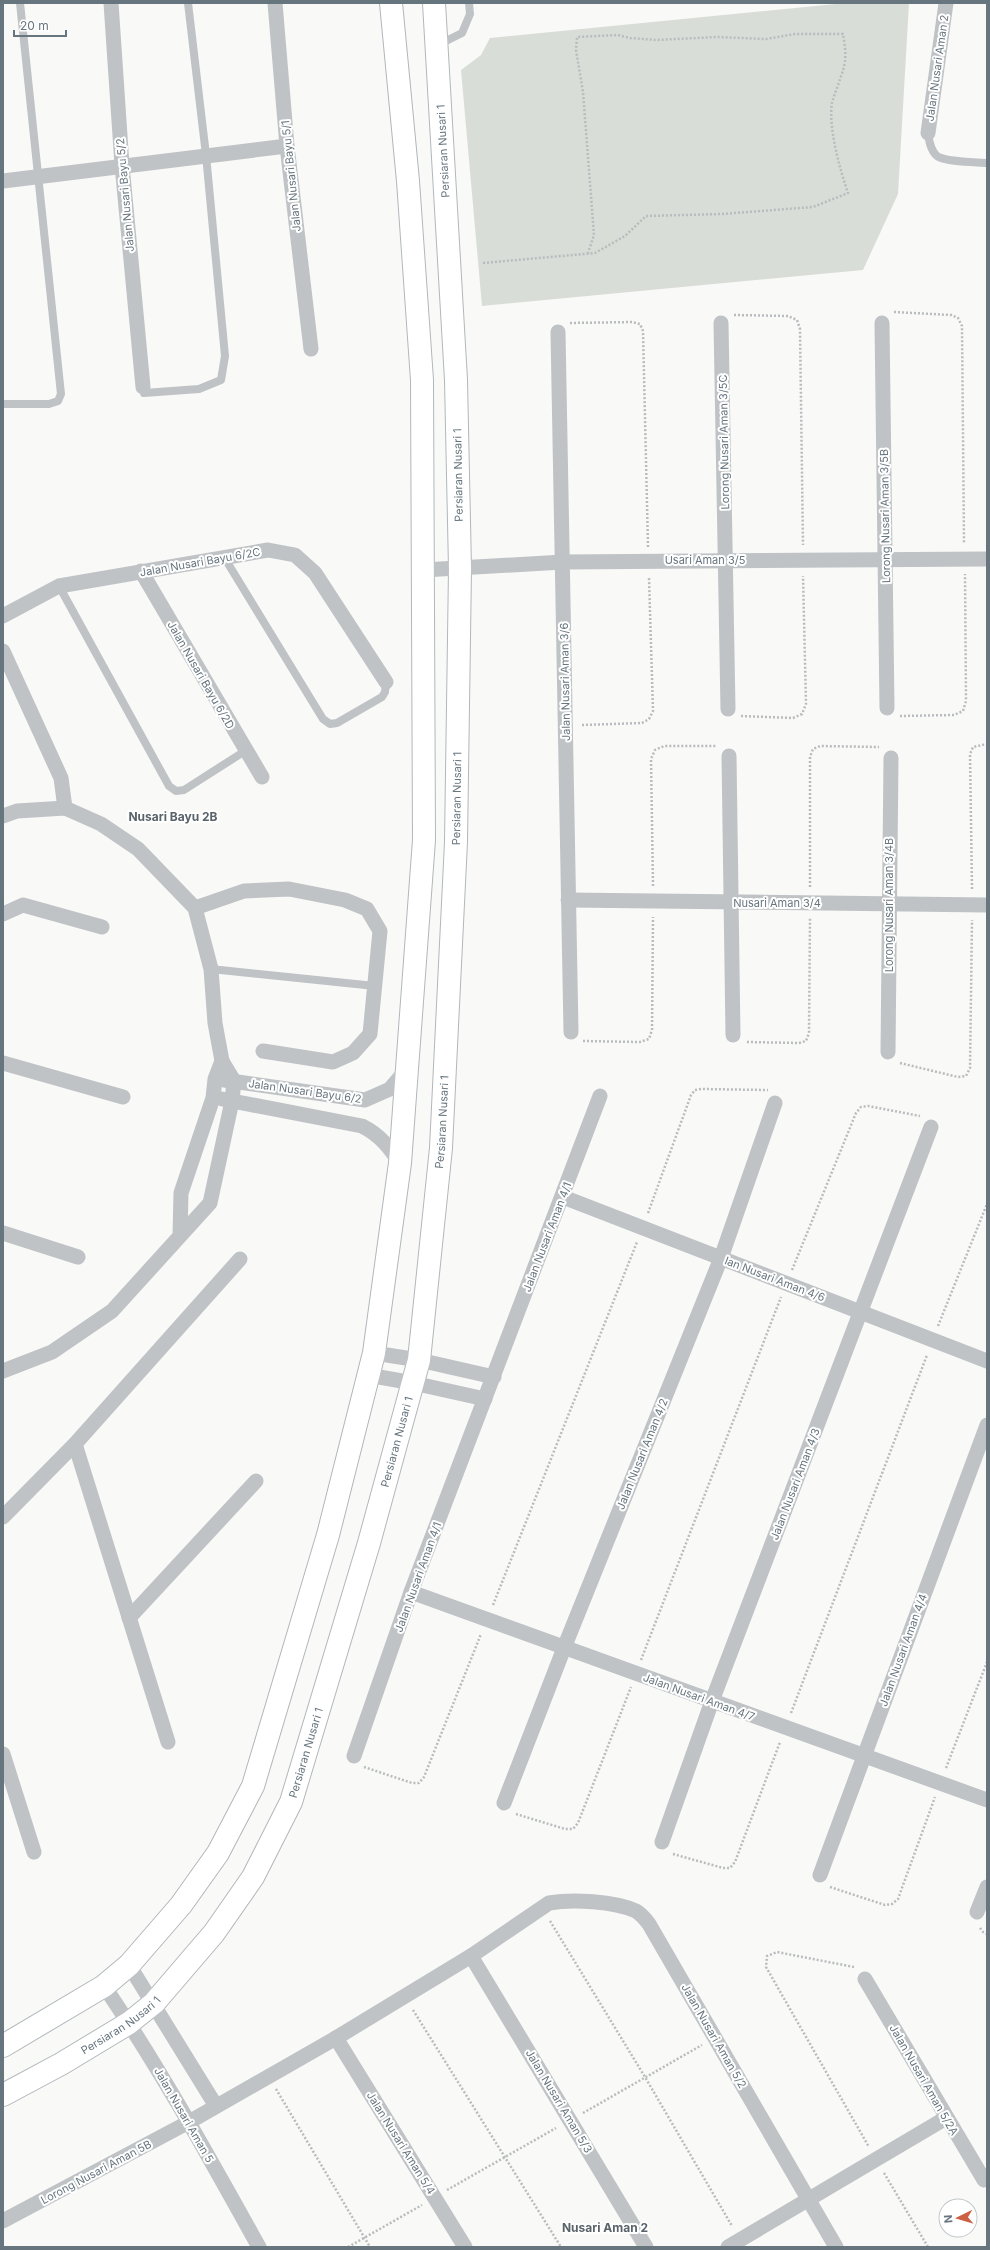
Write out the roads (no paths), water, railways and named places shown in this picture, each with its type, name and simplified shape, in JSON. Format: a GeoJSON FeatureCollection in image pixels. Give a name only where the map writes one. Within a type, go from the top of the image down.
{"type":"FeatureCollection","features":[{"type":"Feature","properties":{"kind":"main road"},"geometry":{"type":"LineString","coordinates":[[3,2046],[104,1986],[129,1965],[181,1905],[218,1853],[253,1786],[328,1535],[374,1352],[400,1163],[424,840],[422,380],[408,181],[391,3]]}},
{"type":"Feature","properties":{"kind":"main road","name":"Persiaran Nusari 1"},"geometry":{"type":"LineString","coordinates":[[3,2095],[61,2064],[129,2023],[154,2003],[214,1933],[253,1877],[291,1802],[369,1543],[419,1360],[441,1148],[456,842],[460,569],[456,380],[434,3]]}},
{"type":"Feature","properties":{"kind":"street","name":"Jalan Nusari Bayu 5/2"},"geometry":{"type":"LineString","coordinates":[[111,3],[122,165],[143,387]]}},
{"type":"Feature","properties":{"kind":"street","name":"Jalan Nusari Bayu 5/1"},"geometry":{"type":"LineString","coordinates":[[275,3],[287,146],[311,349]]}},
{"type":"Feature","properties":{"kind":"street","name":"Jalan Nusari Aman 2"},"geometry":{"type":"LineString","coordinates":[[928,133],[946,3]]}},
{"type":"Feature","properties":{"kind":"street"},"geometry":{"type":"LineString","coordinates":[[3,181],[122,165],[287,146]]}},
{"type":"Feature","properties":{"kind":"street","name":"Lorong Nusari Aman 3/5B"},"geometry":{"type":"LineString","coordinates":[[882,323],[887,708]]}},
{"type":"Feature","properties":{"kind":"street","name":"Lorong Nusari Aman 3/5C"},"geometry":{"type":"LineString","coordinates":[[721,324],[728,710]]}},
{"type":"Feature","properties":{"kind":"street","name":"Jalan Nusari Aman 3/6"},"geometry":{"type":"LineString","coordinates":[[558,332],[571,1032]]}},
{"type":"Feature","properties":{"kind":"street","name":"Jalan Nusari Bayu 6/2C"},"geometry":{"type":"LineString","coordinates":[[3,616],[59,586],[268,550],[295,554],[315,573],[386,682]]}},
{"type":"Feature","properties":{"kind":"street","name":"Usari Aman 3/5"},"geometry":{"type":"LineString","coordinates":[[423,570],[563,562],[987,559]]}},
{"type":"Feature","properties":{"kind":"street","name":"Jalan Nusari Bayu 6/2D"},"geometry":{"type":"LineString","coordinates":[[142,571],[245,751],[262,777]]}},
{"type":"Feature","properties":{"kind":"street"},"geometry":{"type":"LineString","coordinates":[[3,651],[61,778],[65,808]]}},
{"type":"Feature","properties":{"kind":"street"},"geometry":{"type":"LineString","coordinates":[[729,756],[733,1035]]}},
{"type":"Feature","properties":{"kind":"street","name":"Lorong Nusari Aman 3/4B"},"geometry":{"type":"LineString","coordinates":[[888,1052],[891,758]]}},
{"type":"Feature","properties":{"kind":"street"},"geometry":{"type":"LineString","coordinates":[[3,816],[17,811],[65,808],[101,824],[138,849],[195,908],[211,969],[215,1023],[222,1060],[234,1081],[232,1101],[210,1203],[112,1311],[52,1352],[3,1371]]}},
{"type":"Feature","properties":{"kind":"street"},"geometry":{"type":"LineString","coordinates":[[195,908],[244,891],[289,889],[345,900],[367,909],[380,930],[370,1034],[354,1053],[333,1062],[263,1051]]}},
{"type":"Feature","properties":{"kind":"street","name":"Nusari Aman 3/4"},"geometry":{"type":"LineString","coordinates":[[568,900],[987,905]]}},
{"type":"Feature","properties":{"kind":"street"},"geometry":{"type":"LineString","coordinates":[[3,914],[23,905],[102,927]]}},
{"type":"Feature","properties":{"kind":"street"},"geometry":{"type":"LineString","coordinates":[[180,1236],[181,1193],[213,1098],[215,1079],[222,1060]]}},
{"type":"Feature","properties":{"kind":"street"},"geometry":{"type":"LineString","coordinates":[[3,1063],[123,1096]]}},
{"type":"Feature","properties":{"kind":"street","name":"Jalan Nusari Bayu 6/2"},"geometry":{"type":"LineString","coordinates":[[215,1079],[365,1100],[390,1089],[408,1068]]}},
{"type":"Feature","properties":{"kind":"street","name":"Jalan Nusari Aman 4/1"},"geometry":{"type":"LineString","coordinates":[[354,1756],[411,1592],[563,1197],[600,1096]]}},
{"type":"Feature","properties":{"kind":"street","name":"Jalan Nusari Bayu 6/2"},"geometry":{"type":"LineString","coordinates":[[213,1098],[362,1126],[373,1132],[387,1143],[400,1163]]}},
{"type":"Feature","properties":{"kind":"street","name":"Jalan Nusari Aman 4/2"},"geometry":{"type":"LineString","coordinates":[[504,1803],[564,1648],[721,1258],[775,1103]]}},
{"type":"Feature","properties":{"kind":"street","name":"Jalan Nusari Aman 4/3"},"geometry":{"type":"LineString","coordinates":[[662,1842],[712,1701],[931,1127]]}},
{"type":"Feature","properties":{"kind":"street","name":"lan Nusari Aman 4/6"},"geometry":{"type":"LineString","coordinates":[[563,1197],[987,1361]]}},
{"type":"Feature","properties":{"kind":"street"},"geometry":{"type":"LineString","coordinates":[[3,1233],[78,1257]]}},
{"type":"Feature","properties":{"kind":"street"},"geometry":{"type":"LineString","coordinates":[[3,1517],[74,1444],[240,1259]]}},
{"type":"Feature","properties":{"kind":"street"},"geometry":{"type":"LineString","coordinates":[[374,1352],[419,1360],[494,1377]]}},
{"type":"Feature","properties":{"kind":"street"},"geometry":{"type":"LineString","coordinates":[[368,1375],[413,1382],[485,1399]]}},
{"type":"Feature","properties":{"kind":"street","name":"Jalan Nusari Aman 4/4"},"geometry":{"type":"LineString","coordinates":[[820,1875],[987,1425]]}},
{"type":"Feature","properties":{"kind":"street"},"geometry":{"type":"LineString","coordinates":[[74,1444],[168,1742]]}},
{"type":"Feature","properties":{"kind":"street"},"geometry":{"type":"LineString","coordinates":[[129,1618],[256,1481]]}},
{"type":"Feature","properties":{"kind":"street","name":"Jalan Nusari Aman 4/7"},"geometry":{"type":"LineString","coordinates":[[411,1592],[487,1621],[987,1800]]}},
{"type":"Feature","properties":{"kind":"street"},"geometry":{"type":"LineString","coordinates":[[3,1754],[34,1852]]}},
{"type":"Feature","properties":{"kind":"street"},"geometry":{"type":"LineString","coordinates":[[977,1912],[987,1887]]}},
{"type":"Feature","properties":{"kind":"street","name":"Jalan Nusari Aman 5/2"},"geometry":{"type":"LineString","coordinates":[[336,2038],[471,1956],[549,1903],[564,1901],[619,1906],[637,1912],[650,1924],[836,2247]]}},
{"type":"Feature","properties":{"kind":"street","name":"Jalan Nusari Aman 5/3"},"geometry":{"type":"LineString","coordinates":[[471,1956],[646,2247]]}},
{"type":"Feature","properties":{"kind":"street"},"geometry":{"type":"LineString","coordinates":[[129,1965],[154,2003],[216,2106]]}},
{"type":"Feature","properties":{"kind":"street","name":"Jalan Nusari Aman 5/2A"},"geometry":{"type":"LineString","coordinates":[[865,1979],[984,2180]]}},
{"type":"Feature","properties":{"kind":"street","name":"Jalan Nusari Aman 5"},"geometry":{"type":"LineString","coordinates":[[104,1986],[129,2023],[189,2122],[259,2247]]}},
{"type":"Feature","properties":{"kind":"street","name":"Lorong Nusari Aman 5B"},"geometry":{"type":"LineString","coordinates":[[3,2221],[189,2122],[336,2038]]}},
{"type":"Feature","properties":{"kind":"street","name":"Jalan Nusari Aman 5/4"},"geometry":{"type":"LineString","coordinates":[[336,2038],[466,2247]]}},
{"type":"Feature","properties":{"kind":"street"},"geometry":{"type":"LineString","coordinates":[[734,2243],[946,2118]]}},
{"type":"Feature","properties":{"kind":"lane"},"geometry":{"type":"LineString","coordinates":[[3,404],[49,404],[58,401],[61,394],[20,3]]}},
{"type":"Feature","properties":{"kind":"lane"},"geometry":{"type":"LineString","coordinates":[[143,387],[144,393],[176,392],[199,389],[221,380],[225,356],[206,155],[188,3]]}},
{"type":"Feature","properties":{"kind":"lane"},"geometry":{"type":"LineString","coordinates":[[437,45],[462,33],[470,14],[469,3]]}},
{"type":"Feature","properties":{"kind":"lane"},"geometry":{"type":"LineString","coordinates":[[928,133],[930,146],[937,156],[946,159],[987,163]]}},
{"type":"Feature","properties":{"kind":"lane"},"geometry":{"type":"LineString","coordinates":[[224,557],[323,719],[330,724],[337,723],[382,697],[385,692],[386,682]]}},
{"type":"Feature","properties":{"kind":"lane"},"geometry":{"type":"LineString","coordinates":[[59,586],[169,786],[176,791],[184,790],[245,751]]}},
{"type":"Feature","properties":{"kind":"lane"},"geometry":{"type":"LineString","coordinates":[[211,969],[375,986]]}},
{"type":"Feature","properties":{"kind":"district","name":"Nusari Bayu 2B"},"geometry":{"type":"Point","coordinates":[173,816]}},
{"type":"Feature","properties":{"kind":"district","name":"Nusari Aman 2"},"geometry":{"type":"Point","coordinates":[605,2227]}}]}
